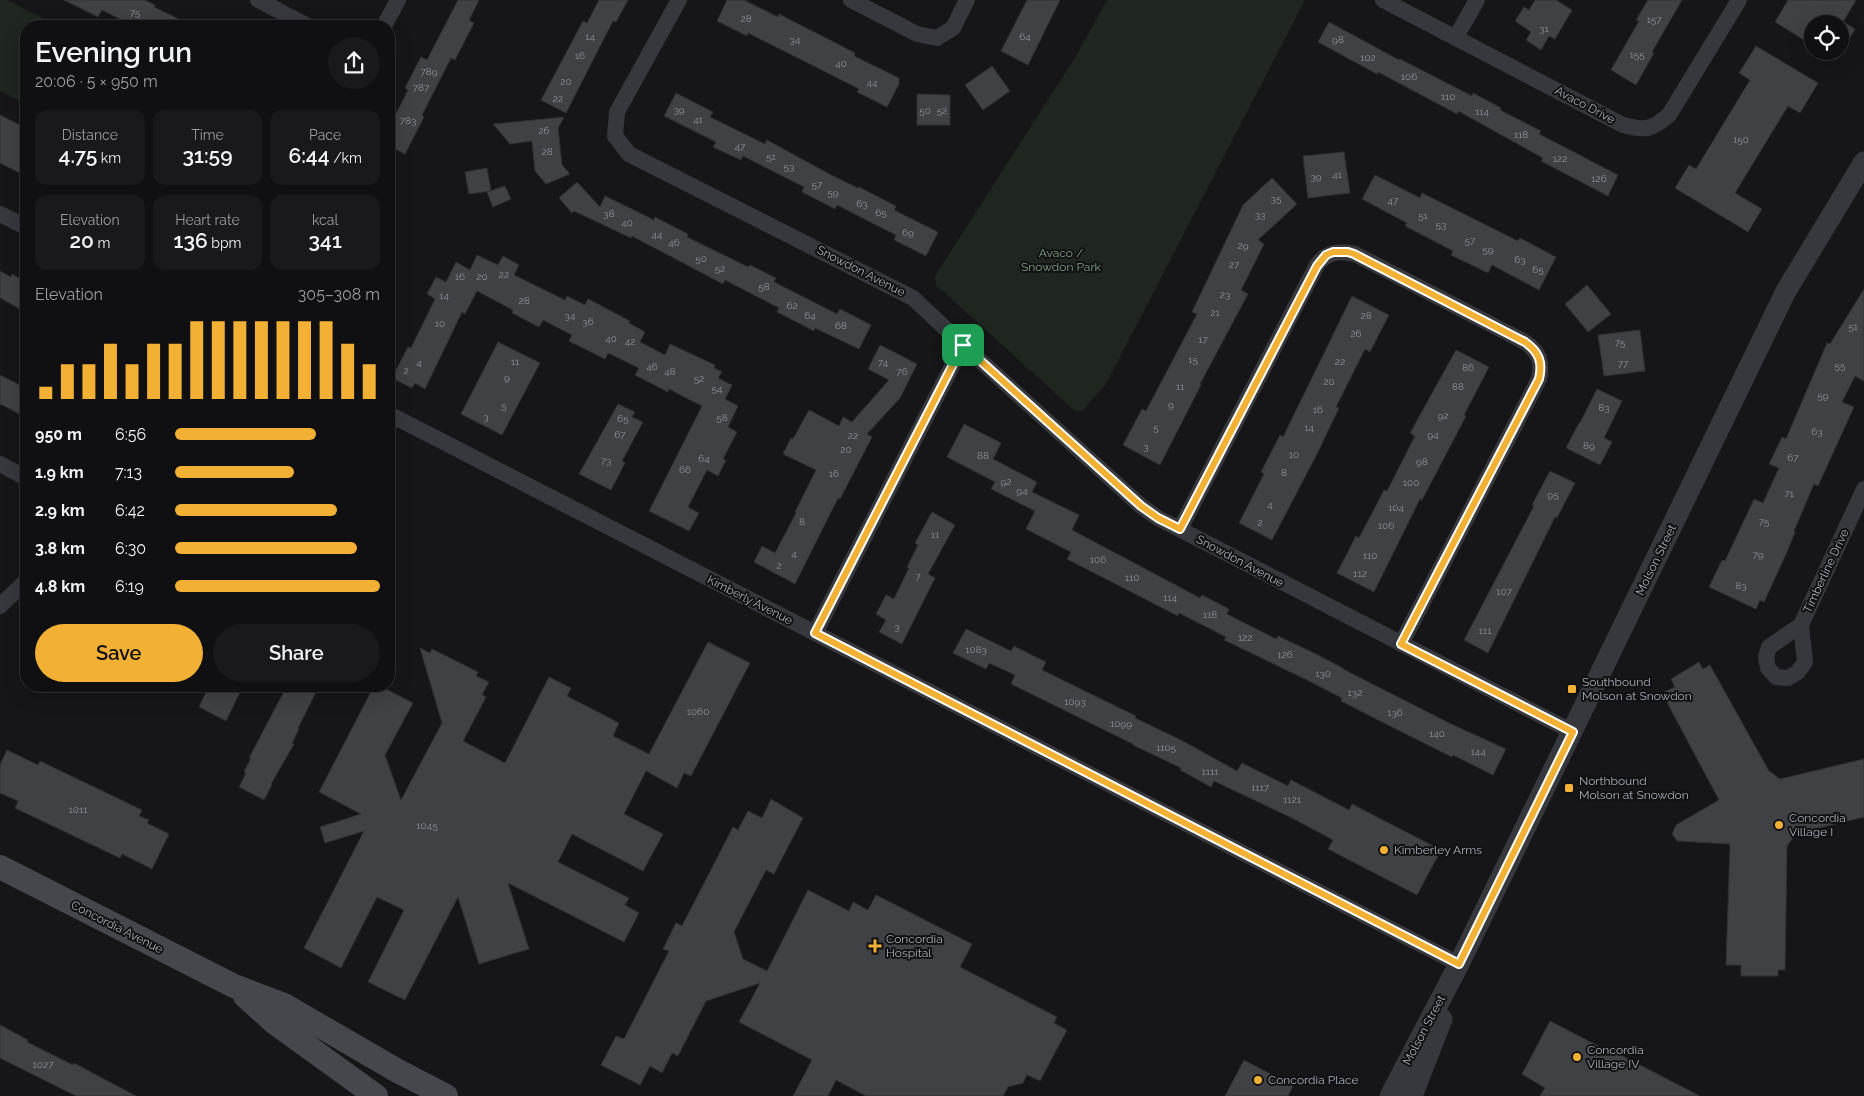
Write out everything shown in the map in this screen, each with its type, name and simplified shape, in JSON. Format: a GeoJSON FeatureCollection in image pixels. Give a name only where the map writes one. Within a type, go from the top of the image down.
{"type":"FeatureCollection","features":[{"type":"Feature","properties":{"kind":"main road","name":"Concordia Avenue"},"geometry":{"type":"LineString","coordinates":[[0,867],[234,986],[284,1005],[396,1070],[446,1096]]}},
{"type":"Feature","properties":{"kind":"main road","name":"Concordia Avenue"},"geometry":{"type":"LineString","coordinates":[[234,986],[275,1023],[376,1096]]}},
{"type":"Feature","properties":{"kind":"street"},"geometry":{"type":"LineString","coordinates":[[258,0],[296,20]]}},
{"type":"Feature","properties":{"kind":"street"},"geometry":{"type":"LineString","coordinates":[[387,20],[398,0]]}},
{"type":"Feature","properties":{"kind":"street","name":"Snowdon Avenue"},"geometry":{"type":"LineString","coordinates":[[679,0],[617,112],[615,136],[629,154],[914,298],[963,345],[1141,506],[1158,518],[1573,732]]}},
{"type":"Feature","properties":{"kind":"street"},"geometry":{"type":"LineString","coordinates":[[851,0],[918,34],[937,38],[953,28],[967,0]]}},
{"type":"Feature","properties":{"kind":"street","name":"Avaco Drive"},"geometry":{"type":"LineString","coordinates":[[1382,0],[1623,125],[1638,129],[1654,127],[1669,115],[1739,0]]}},
{"type":"Feature","properties":{"kind":"street"},"geometry":{"type":"LineString","coordinates":[[1456,37],[1477,0]]}},
{"type":"Feature","properties":{"kind":"street","name":"Molson Street"},"geometry":{"type":"LineString","coordinates":[[1390,1096],[1459,964],[1786,291],[1864,162]]}},
{"type":"Feature","properties":{"kind":"street"},"geometry":{"type":"LineString","coordinates":[[0,214],[20,224]]}},
{"type":"Feature","properties":{"kind":"street"},"geometry":{"type":"LineString","coordinates":[[1180,529],[1317,266],[1326,255],[1341,252],[1354,254],[1525,342],[1540,357],[1541,372],[1539,379],[1401,644]]}},
{"type":"Feature","properties":{"kind":"street"},"geometry":{"type":"LineString","coordinates":[[815,633],[963,345]]}},
{"type":"Feature","properties":{"kind":"street","name":"Kimberly Avenue"},"geometry":{"type":"LineString","coordinates":[[395,417],[1459,964]]}},
{"type":"Feature","properties":{"kind":"street"},"geometry":{"type":"LineString","coordinates":[[0,464],[20,475]]}},
{"type":"Feature","properties":{"kind":"street","name":"Timberline Drive"},"geometry":{"type":"LineString","coordinates":[[1801,625],[1863,494]]}},
{"type":"Feature","properties":{"kind":"street"},"geometry":{"type":"LineString","coordinates":[[0,606],[20,587]]}},
{"type":"Feature","properties":{"kind":"street","name":"Molson Street"},"geometry":{"type":"LineString","coordinates":[[1412,1096],[1438,1035],[1459,964]]}},
{"type":"Feature","properties":{"kind":"green space"},"geometry":{"type":"Polygon","coordinates":[[[0,0],[7,0],[46,20],[20,20],[20,101],[0,91],[0,0]]]}},
{"type":"Feature","properties":{"kind":"green space","name":"Avaco / Snowdon Park"},"geometry":{"type":"Polygon","coordinates":[[[1107,0],[1305,0],[1106,384],[1082,411],[1075,411],[936,285],[935,276],[1076,56],[1107,0]]]}},
{"type":"Feature","properties":{"kind":"building"},"geometry":{"type":"Polygon","coordinates":[[[64,0],[145,0],[155,5],[154,7],[181,20],[122,20],[102,10],[98,17],[64,0]]]}},
{"type":"Feature","properties":{"kind":"building"},"geometry":{"type":"Polygon","coordinates":[[[458,0],[479,0],[469,20],[474,23],[455,60],[451,58],[422,115],[424,117],[405,154],[395,149],[395,116],[408,90],[405,88],[421,57],[427,60],[458,0]]]}},
{"type":"Feature","properties":{"kind":"building"},"geometry":{"type":"Polygon","coordinates":[[[599,0],[628,0],[616,22],[613,21],[566,113],[541,100],[583,21],[587,23],[599,0]]]}},
{"type":"Feature","properties":{"kind":"building"},"geometry":{"type":"Polygon","coordinates":[[[727,0],[744,0],[778,17],[779,14],[855,53],[854,56],[899,78],[899,84],[887,107],[857,92],[859,89],[802,60],[748,33],[747,36],[717,21],[727,0]]]}},
{"type":"Feature","properties":{"kind":"building"},"geometry":{"type":"Polygon","coordinates":[[[1027,0],[1060,0],[1028,65],[1001,51],[1027,0]]]}},
{"type":"Feature","properties":{"kind":"building"},"geometry":{"type":"Polygon","coordinates":[[[1535,0],[1556,0],[1572,10],[1555,39],[1549,36],[1541,50],[1526,40],[1531,32],[1515,21],[1524,7],[1529,10],[1535,0]]]}},
{"type":"Feature","properties":{"kind":"building"},"geometry":{"type":"Polygon","coordinates":[[[1648,0],[1682,0],[1652,52],[1654,53],[1636,85],[1611,70],[1639,21],[1636,20],[1648,0]]]}},
{"type":"Feature","properties":{"kind":"building"},"geometry":{"type":"Polygon","coordinates":[[[1788,0],[1856,0],[1847,15],[1804,15],[1804,40],[1775,22],[1788,0]]]}},
{"type":"Feature","properties":{"kind":"building"},"geometry":{"type":"Polygon","coordinates":[[[1329,22],[1399,60],[1472,96],[1473,93],[1501,108],[1500,110],[1541,131],[1539,134],[1618,175],[1608,196],[1541,161],[1543,158],[1458,111],[1457,114],[1318,42],[1329,22]]]}},
{"type":"Feature","properties":{"kind":"building"},"geometry":{"type":"Polygon","coordinates":[[[1849,26],[1855,29],[1849,39],[1849,26]]]}},
{"type":"Feature","properties":{"kind":"building"},"geometry":{"type":"Polygon","coordinates":[[[1756,46],[1818,83],[1800,113],[1788,106],[1735,193],[1762,209],[1748,232],[1675,188],[1689,165],[1696,169],[1750,80],[1739,73],[1756,46]]]}},
{"type":"Feature","properties":{"kind":"building"},"geometry":{"type":"Polygon","coordinates":[[[992,66],[1010,91],[983,110],[965,85],[992,66]]]}},
{"type":"Feature","properties":{"kind":"building"},"geometry":{"type":"Polygon","coordinates":[[[676,93],[713,112],[710,117],[765,144],[767,140],[831,175],[896,206],[894,210],[938,232],[926,256],[894,240],[896,235],[837,205],[835,209],[802,192],[804,187],[743,156],[741,160],[713,147],[716,142],[664,116],[676,93]]]}},
{"type":"Feature","properties":{"kind":"building"},"geometry":{"type":"Polygon","coordinates":[[[917,94],[950,95],[950,125],[917,125],[917,94]]]}},
{"type":"Feature","properties":{"kind":"building"},"geometry":{"type":"Polygon","coordinates":[[[0,115],[20,125],[20,173],[0,163],[0,115]]]}},
{"type":"Feature","properties":{"kind":"building"},"geometry":{"type":"Polygon","coordinates":[[[564,117],[558,128],[562,165],[570,174],[546,184],[535,171],[532,141],[510,144],[493,124],[564,117]]]}},
{"type":"Feature","properties":{"kind":"building"},"geometry":{"type":"Polygon","coordinates":[[[1344,152],[1350,193],[1308,198],[1303,156],[1344,152]]]}},
{"type":"Feature","properties":{"kind":"building"},"geometry":{"type":"Polygon","coordinates":[[[487,168],[491,191],[469,194],[465,172],[487,168]]]}},
{"type":"Feature","properties":{"kind":"building"},"geometry":{"type":"Polygon","coordinates":[[[1375,175],[1420,198],[1422,193],[1518,241],[1520,238],[1556,257],[1539,290],[1492,265],[1488,273],[1451,255],[1453,251],[1405,226],[1407,223],[1362,199],[1375,175]]]}},
{"type":"Feature","properties":{"kind":"building"},"geometry":{"type":"Polygon","coordinates":[[[1272,178],[1297,204],[1258,240],[1264,244],[1241,290],[1248,294],[1160,465],[1123,445],[1142,409],[1146,411],[1197,314],[1192,312],[1243,205],[1272,178]]]}},
{"type":"Feature","properties":{"kind":"building"},"geometry":{"type":"Polygon","coordinates":[[[577,182],[600,207],[605,196],[654,220],[655,217],[688,234],[687,237],[748,267],[750,265],[776,278],[774,282],[837,314],[840,309],[871,325],[859,349],[815,328],[814,331],[777,312],[779,308],[725,280],[723,284],[632,236],[631,238],[574,211],[572,213],[559,198],[577,182]]]}},
{"type":"Feature","properties":{"kind":"building"},"geometry":{"type":"Polygon","coordinates":[[[505,186],[511,199],[493,207],[487,192],[505,186]]]}},
{"type":"Feature","properties":{"kind":"building"},"geometry":{"type":"Polygon","coordinates":[[[477,255],[498,265],[503,256],[519,265],[514,275],[565,300],[567,296],[585,305],[588,299],[630,321],[629,323],[645,332],[640,342],[665,355],[670,344],[715,365],[714,368],[722,372],[718,378],[732,385],[725,399],[738,406],[728,427],[737,432],[723,459],[726,460],[718,476],[707,470],[688,507],[699,513],[689,531],[649,511],[702,406],[669,389],[668,392],[635,375],[639,368],[608,353],[605,359],[569,341],[572,335],[543,320],[539,327],[512,313],[513,310],[477,291],[465,314],[462,312],[425,389],[415,383],[412,388],[395,380],[395,372],[408,347],[411,348],[435,299],[427,294],[436,277],[446,282],[456,262],[470,270],[477,255]]]}},
{"type":"Feature","properties":{"kind":"building"},"geometry":{"type":"Polygon","coordinates":[[[0,271],[11,277],[12,274],[20,279],[20,309],[0,298],[0,271]]]}},
{"type":"Feature","properties":{"kind":"building"},"geometry":{"type":"Polygon","coordinates":[[[1587,285],[1611,314],[1588,332],[1565,304],[1587,285]]]}},
{"type":"Feature","properties":{"kind":"building"},"geometry":{"type":"Polygon","coordinates":[[[1864,289],[1864,381],[1855,376],[1842,402],[1854,407],[1818,486],[1814,484],[1787,552],[1764,602],[1760,600],[1756,609],[1709,587],[1722,560],[1725,561],[1754,499],[1763,503],[1779,468],[1769,464],[1782,437],[1786,439],[1827,343],[1830,344],[1864,289]]]}},
{"type":"Feature","properties":{"kind":"building"},"geometry":{"type":"Polygon","coordinates":[[[1352,296],[1389,315],[1370,352],[1365,349],[1336,407],[1339,408],[1317,454],[1272,540],[1239,523],[1264,474],[1261,472],[1280,435],[1283,437],[1352,296]]]}},
{"type":"Feature","properties":{"kind":"building"},"geometry":{"type":"Polygon","coordinates":[[[1640,330],[1645,371],[1604,376],[1598,335],[1640,330]]]}},
{"type":"Feature","properties":{"kind":"building"},"geometry":{"type":"Polygon","coordinates":[[[498,342],[540,363],[502,435],[461,414],[498,342]]]}},
{"type":"Feature","properties":{"kind":"building"},"geometry":{"type":"Polygon","coordinates":[[[880,345],[917,364],[900,398],[867,434],[872,437],[840,499],[838,498],[795,584],[754,562],[762,546],[775,553],[816,470],[783,454],[809,410],[839,426],[843,417],[852,422],[889,380],[868,369],[880,345]]]}},
{"type":"Feature","properties":{"kind":"building"},"geometry":{"type":"Polygon","coordinates":[[[1456,350],[1489,367],[1464,415],[1466,416],[1422,500],[1420,499],[1374,592],[1337,573],[1356,536],[1359,538],[1384,490],[1387,491],[1415,436],[1410,433],[1456,350]]]}},
{"type":"Feature","properties":{"kind":"building"},"geometry":{"type":"Polygon","coordinates":[[[0,375],[20,385],[20,414],[0,404],[0,375]]]}},
{"type":"Feature","properties":{"kind":"building"},"geometry":{"type":"Polygon","coordinates":[[[1597,389],[1622,401],[1604,438],[1612,442],[1600,465],[1566,448],[1597,389]]]}},
{"type":"Feature","properties":{"kind":"building"},"geometry":{"type":"Polygon","coordinates":[[[618,404],[635,412],[632,417],[643,422],[622,461],[625,463],[611,490],[579,474],[618,404]]]}},
{"type":"Feature","properties":{"kind":"building"},"geometry":{"type":"Polygon","coordinates":[[[964,424],[1001,443],[993,459],[1037,482],[1032,492],[1079,515],[1072,530],[1200,598],[1202,595],[1229,609],[1227,614],[1276,639],[1278,636],[1316,654],[1451,724],[1506,749],[1493,775],[1396,729],[1341,701],[1342,698],[1224,640],[1226,637],[1179,613],[1178,616],[1067,559],[1071,552],[1026,529],[1035,511],[991,489],[995,482],[947,457],[964,424]]]}},
{"type":"Feature","properties":{"kind":"building"},"geometry":{"type":"Polygon","coordinates":[[[1550,471],[1575,483],[1557,518],[1555,517],[1488,653],[1464,640],[1534,506],[1532,505],[1550,471]]]}},
{"type":"Feature","properties":{"kind":"building"},"geometry":{"type":"Polygon","coordinates":[[[932,512],[955,525],[928,574],[935,578],[902,644],[879,632],[886,620],[876,614],[886,595],[894,599],[918,545],[915,543],[932,512]]]}},
{"type":"Feature","properties":{"kind":"building"},"geometry":{"type":"Polygon","coordinates":[[[966,629],[1011,651],[1014,646],[1046,662],[1042,670],[1136,716],[1135,718],[1181,740],[1237,771],[1242,763],[1288,786],[1291,780],[1349,810],[1352,804],[1441,850],[1417,895],[1328,849],[1333,840],[1292,818],[1214,781],[1211,787],[1180,770],[1181,768],[1011,684],[1015,675],[989,663],[986,669],[953,653],[966,629]]]}},
{"type":"Feature","properties":{"kind":"building"},"geometry":{"type":"Polygon","coordinates":[[[708,642],[750,663],[691,776],[684,773],[677,788],[646,771],[624,814],[663,834],[643,871],[572,834],[558,862],[629,898],[625,905],[639,913],[624,942],[508,883],[529,949],[479,964],[458,897],[405,1000],[368,982],[404,910],[377,897],[341,968],[304,948],[364,831],[325,843],[320,827],[361,814],[319,792],[371,692],[392,692],[413,703],[385,755],[401,800],[442,723],[420,648],[430,653],[432,649],[478,672],[476,676],[489,682],[482,695],[486,697],[463,741],[505,763],[549,677],[571,688],[567,696],[619,723],[613,736],[649,754],[708,642]]]}},
{"type":"Feature","properties":{"kind":"building","name":"Concordia Village I"},"geometry":{"type":"Polygon","coordinates":[[[1699,662],[1703,669],[1710,665],[1769,771],[1780,779],[1864,759],[1864,817],[1803,832],[1794,836],[1787,846],[1785,970],[1778,970],[1778,976],[1741,976],[1741,965],[1726,965],[1730,844],[1677,841],[1672,834],[1676,825],[1719,800],[1662,693],[1675,687],[1671,679],[1699,662]]]}},
{"type":"Feature","properties":{"kind":"building"},"geometry":{"type":"Polygon","coordinates":[[[206,692],[240,692],[226,721],[199,707],[206,692]]]}},
{"type":"Feature","properties":{"kind":"building"},"geometry":{"type":"Polygon","coordinates":[[[284,692],[316,692],[298,728],[292,743],[294,744],[264,800],[239,787],[246,773],[244,772],[251,758],[249,758],[284,692]]]}},
{"type":"Feature","properties":{"kind":"building"},"geometry":{"type":"Polygon","coordinates":[[[7,750],[38,765],[40,761],[142,810],[139,816],[149,820],[147,823],[169,834],[152,869],[122,854],[120,858],[15,808],[18,801],[0,793],[0,765],[7,750]]]}},
{"type":"Feature","properties":{"kind":"building","name":"Concordia Hospital"},"geometry":{"type":"Polygon","coordinates":[[[771,799],[803,818],[774,874],[766,870],[734,932],[743,959],[767,971],[808,890],[849,911],[853,902],[868,910],[876,895],[972,944],[960,967],[1057,1017],[1054,1023],[1067,1030],[1040,1081],[1027,1075],[1023,1083],[1008,1087],[1003,1096],[866,1096],[836,1080],[828,1096],[793,1096],[812,1060],[739,1022],[760,983],[706,1001],[678,1056],[672,1053],[662,1073],[650,1066],[640,1085],[601,1065],[616,1036],[624,1039],[669,951],[663,949],[676,923],[682,926],[733,827],[738,830],[748,811],[762,818],[771,799]]]}},
{"type":"Feature","properties":{"kind":"building","name":"Concordia Village IV"},"geometry":{"type":"Polygon","coordinates":[[[1550,1021],[1700,1096],[1540,1096],[1545,1088],[1522,1074],[1550,1021]]]}},
{"type":"Feature","properties":{"kind":"building"},"geometry":{"type":"Polygon","coordinates":[[[0,1025],[28,1040],[27,1042],[73,1065],[74,1063],[136,1096],[76,1096],[0,1058],[0,1025]]]}},
{"type":"Feature","properties":{"kind":"building","name":"Concordia Place"},"geometry":{"type":"Polygon","coordinates":[[[1244,1060],[1293,1086],[1288,1096],[1225,1096],[1244,1060]]]}},
{"type":"Feature","properties":{"kind":"place","name":"Southbound Molson at Snowdon"},"geometry":{"type":"Point","coordinates":[1572,689]}},
{"type":"Feature","properties":{"kind":"place","name":"Northbound Molson at Snowdon"},"geometry":{"type":"Point","coordinates":[1569,788]}},
{"type":"Feature","properties":{"kind":"place","name":"Concordia Village I"},"geometry":{"type":"Point","coordinates":[1779,825]}},
{"type":"Feature","properties":{"kind":"place","name":"Kimberley Arms"},"geometry":{"type":"Point","coordinates":[1384,850]}},
{"type":"Feature","properties":{"kind":"place","name":"Concordia Hospital"},"geometry":{"type":"Point","coordinates":[875,946]}},
{"type":"Feature","properties":{"kind":"place","name":"Concordia Village IV"},"geometry":{"type":"Point","coordinates":[1577,1057]}},
{"type":"Feature","properties":{"kind":"place","name":"Concordia Place"},"geometry":{"type":"Point","coordinates":[1258,1080]}},
{"type":"Feature","properties":{"kind":"route"},"geometry":{"type":"LineString","coordinates":[[1333,252],[1354,254],[1525,342],[1536,351],[1540,357],[1541,364],[1539,379],[1401,644],[1573,732],[1459,964],[815,633],[963,345],[1149,513],[1180,529],[1317,266],[1326,255],[1333,252]]}}]}
